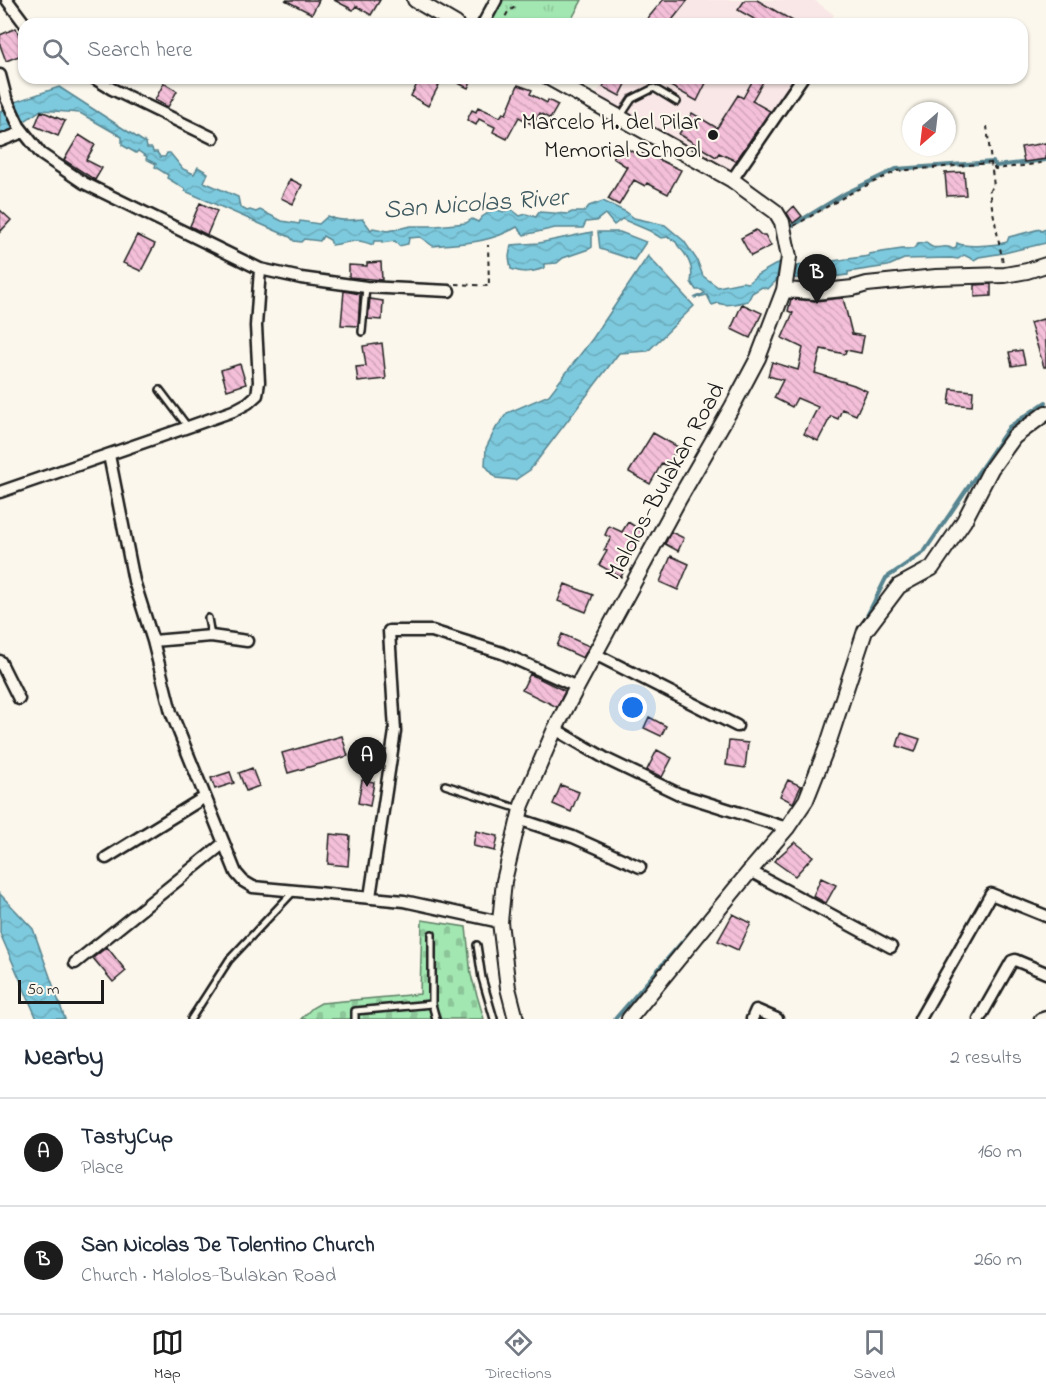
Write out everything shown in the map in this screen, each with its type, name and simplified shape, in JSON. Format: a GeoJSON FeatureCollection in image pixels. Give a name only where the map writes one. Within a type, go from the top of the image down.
{"type":"FeatureCollection","features":[{"type":"Feature","properties":{"kind":"main road"},"geometry":{"type":"LineString","coordinates":[[415,0],[446,18]]}},
{"type":"Feature","properties":{"kind":"main road","name":"Malolos-Bulakan Road"},"geometry":{"type":"LineString","coordinates":[[516,1019],[508,988],[500,922],[504,881],[519,814],[555,729],[577,687],[758,358],[785,286],[789,257],[782,222],[776,212],[732,180],[560,84]]}},
{"type":"Feature","properties":{"kind":"main road"},"geometry":{"type":"LineString","coordinates":[[785,286],[815,292],[936,277],[1005,275],[1046,265]]}},
{"type":"Feature","properties":{"kind":"main road"},"geometry":{"type":"LineString","coordinates":[[629,1019],[787,828],[806,800],[827,747],[865,631],[899,586],[932,568],[964,521],[991,469],[1014,437],[1046,413]]}},
{"type":"Feature","properties":{"kind":"street"},"geometry":{"type":"LineString","coordinates":[[7,0],[21,18]]}},
{"type":"Feature","properties":{"kind":"street"},"geometry":{"type":"LineString","coordinates":[[486,18],[496,0]]}},
{"type":"Feature","properties":{"kind":"street"},"geometry":{"type":"LineString","coordinates":[[0,75],[6,98],[21,129],[41,154],[84,183],[260,269],[301,278],[366,287],[449,291]]}},
{"type":"Feature","properties":{"kind":"street"},"geometry":{"type":"LineString","coordinates":[[105,84],[213,138]]}},
{"type":"Feature","properties":{"kind":"street"},"geometry":{"type":"LineString","coordinates":[[732,180],[798,84]]}},
{"type":"Feature","properties":{"kind":"street"},"geometry":{"type":"LineString","coordinates":[[0,141],[21,129]]}},
{"type":"Feature","properties":{"kind":"street"},"geometry":{"type":"LineString","coordinates":[[0,492],[188,427],[248,403],[256,395],[259,382],[256,326],[260,269]]}},
{"type":"Feature","properties":{"kind":"street"},"geometry":{"type":"LineString","coordinates":[[109,455],[134,581],[153,641],[171,712],[236,873],[253,887],[404,901],[500,922]]}},
{"type":"Feature","properties":{"kind":"street"},"geometry":{"type":"LineString","coordinates":[[370,897],[395,731],[389,631],[432,631],[502,653],[577,687]]}},
{"type":"Feature","properties":{"kind":"street"},"geometry":{"type":"LineString","coordinates":[[153,641],[212,636],[247,641]]}},
{"type":"Feature","properties":{"kind":"street"},"geometry":{"type":"LineString","coordinates":[[595,654],[737,726]]}},
{"type":"Feature","properties":{"kind":"street"},"geometry":{"type":"LineString","coordinates":[[0,661],[19,699]]}},
{"type":"Feature","properties":{"kind":"street"},"geometry":{"type":"LineString","coordinates":[[555,729],[608,760],[679,794],[787,828]]}},
{"type":"Feature","properties":{"kind":"street"},"geometry":{"type":"LineString","coordinates":[[106,858],[206,797]]}},
{"type":"Feature","properties":{"kind":"street"},"geometry":{"type":"LineString","coordinates":[[519,814],[640,867]]}},
{"type":"Feature","properties":{"kind":"street"},"geometry":{"type":"LineString","coordinates":[[75,963],[224,843]]}},
{"type":"Feature","properties":{"kind":"street"},"geometry":{"type":"LineString","coordinates":[[750,871],[891,947]]}},
{"type":"Feature","properties":{"kind":"street"},"geometry":{"type":"LineString","coordinates":[[920,1019],[991,894],[1046,916]]}},
{"type":"Feature","properties":{"kind":"street"},"geometry":{"type":"LineString","coordinates":[[980,1019],[1012,961],[1015,960],[1046,973]]}},
{"type":"Feature","properties":{"kind":"street"},"geometry":{"type":"LineString","coordinates":[[752,1019],[756,1010],[777,1019]]}},
{"type":"Feature","properties":{"kind":"street"},"geometry":{"type":"LineString","coordinates":[[1040,1019],[1046,1017]]}},
{"type":"Feature","properties":{"kind":"lane"},"geometry":{"type":"LineString","coordinates":[[620,118],[632,99],[654,88],[677,102]]}},
{"type":"Feature","properties":{"kind":"lane"},"geometry":{"type":"LineString","coordinates":[[362,332],[366,287]]}},
{"type":"Feature","properties":{"kind":"lane"},"geometry":{"type":"LineString","coordinates":[[160,390],[188,427]]}},
{"type":"Feature","properties":{"kind":"lane"},"geometry":{"type":"LineString","coordinates":[[208,618],[212,636]]}},
{"type":"Feature","properties":{"kind":"lane"},"geometry":{"type":"LineString","coordinates":[[445,785],[519,814]]}},
{"type":"Feature","properties":{"kind":"lane"},"geometry":{"type":"LineString","coordinates":[[191,1019],[229,960],[294,891]]}},
{"type":"Feature","properties":{"kind":"lane"},"geometry":{"type":"LineString","coordinates":[[432,934],[432,1004],[436,1019]]}},
{"type":"Feature","properties":{"kind":"lane"},"geometry":{"type":"LineString","coordinates":[[477,945],[482,978],[494,1019]]}},
{"type":"Feature","properties":{"kind":"lane"},"geometry":{"type":"LineString","coordinates":[[355,1019],[355,1011],[432,1004]]}},
{"type":"Feature","properties":{"kind":"path"},"geometry":{"type":"LineString","coordinates":[[504,18],[515,7]]}},
{"type":"Feature","properties":{"kind":"path"},"geometry":{"type":"LineString","coordinates":[[987,126],[994,186],[989,191],[1002,257]]}},
{"type":"Feature","properties":{"kind":"path"},"geometry":{"type":"LineString","coordinates":[[991,163],[995,169],[1046,162]]}},
{"type":"Feature","properties":{"kind":"path"},"geometry":{"type":"LineString","coordinates":[[784,232],[897,171],[991,163]]}},
{"type":"Feature","properties":{"kind":"path"},"geometry":{"type":"LineString","coordinates":[[449,291],[448,283],[489,286],[488,244]]}},
{"type":"Feature","properties":{"kind":"shaded area"},"geometry":{"type":"Polygon","coordinates":[[[666,0],[814,0],[834,15],[832,18],[652,18],[666,0]]]}},
{"type":"Feature","properties":{"kind":"shaded area","name":"Marcelo H. del Pilar Memorial School"},"geometry":{"type":"Polygon","coordinates":[[[603,84],[797,84],[735,175],[595,95],[603,84]]]}},
{"type":"Feature","properties":{"kind":"green space"},"geometry":{"type":"Polygon","coordinates":[[[500,0],[582,0],[572,18],[489,18],[500,0]]]}},
{"type":"Feature","properties":{"kind":"green space"},"geometry":{"type":"Polygon","coordinates":[[[422,920],[466,927],[471,975],[484,1019],[301,1019],[321,1003],[420,994],[422,920]]]}},
{"type":"Feature","properties":{"kind":"water"},"geometry":{"type":"Polygon","coordinates":[[[59,87],[146,143],[147,148],[152,148],[153,152],[157,152],[160,157],[165,157],[167,153],[170,153],[183,169],[194,174],[198,167],[208,173],[204,182],[238,197],[240,207],[247,211],[260,210],[282,221],[319,224],[328,216],[341,220],[363,219],[371,230],[373,228],[388,231],[411,226],[466,223],[472,219],[478,222],[494,209],[504,212],[511,209],[520,216],[526,214],[536,217],[539,212],[568,214],[584,212],[589,206],[603,201],[634,218],[665,225],[684,241],[697,260],[703,276],[718,287],[748,283],[780,262],[776,281],[768,289],[762,287],[752,293],[748,301],[736,304],[712,305],[707,295],[694,298],[705,293],[696,290],[691,282],[690,264],[676,242],[668,237],[661,238],[622,219],[614,225],[605,214],[596,221],[586,222],[583,228],[555,228],[524,235],[517,227],[487,239],[433,246],[420,237],[409,238],[408,244],[399,246],[395,241],[382,243],[382,241],[374,241],[373,245],[356,241],[332,245],[330,240],[323,236],[320,241],[304,239],[301,242],[294,241],[290,237],[185,191],[167,178],[168,175],[155,167],[156,164],[146,159],[147,157],[122,145],[122,137],[80,113],[41,110],[23,122],[15,102],[59,87]]]}},
{"type":"Feature","properties":{"kind":"water"},"geometry":{"type":"Polygon","coordinates":[[[5,109],[15,133],[0,138],[0,111],[5,109]]]}},
{"type":"Feature","properties":{"kind":"water"},"geometry":{"type":"Polygon","coordinates":[[[1040,229],[1041,231],[1046,229],[1046,243],[974,260],[964,255],[958,259],[904,259],[888,266],[848,272],[848,275],[814,279],[794,278],[797,266],[913,249],[918,244],[926,242],[936,248],[953,249],[956,248],[957,243],[974,246],[996,244],[1007,242],[1009,237],[1040,229]]]}},
{"type":"Feature","properties":{"kind":"water"},"geometry":{"type":"Polygon","coordinates":[[[592,232],[592,247],[589,249],[563,258],[557,263],[544,264],[544,268],[535,271],[523,272],[511,269],[509,257],[511,245],[539,243],[592,232]]]}},
{"type":"Feature","properties":{"kind":"water"},"geometry":{"type":"Polygon","coordinates":[[[598,232],[620,232],[646,242],[634,260],[600,249],[598,232]]]}},
{"type":"Feature","properties":{"kind":"water"},"geometry":{"type":"Polygon","coordinates":[[[648,256],[694,306],[648,351],[619,353],[530,470],[515,480],[496,478],[485,465],[486,448],[496,428],[507,413],[549,395],[593,338],[648,256]]]}},
{"type":"Feature","properties":{"kind":"water"},"geometry":{"type":"Polygon","coordinates":[[[0,894],[33,929],[65,1019],[37,1019],[0,933],[0,894]]]}},
{"type":"Feature","properties":{"kind":"building"},"geometry":{"type":"Polygon","coordinates":[[[285,0],[319,0],[312,14],[285,0]]]}},
{"type":"Feature","properties":{"kind":"building"},"geometry":{"type":"Polygon","coordinates":[[[334,0],[380,0],[371,15],[356,6],[353,10],[334,0]]]}},
{"type":"Feature","properties":{"kind":"building"},"geometry":{"type":"Polygon","coordinates":[[[663,0],[688,0],[674,18],[648,18],[663,0]]]}},
{"type":"Feature","properties":{"kind":"building"},"geometry":{"type":"Polygon","coordinates":[[[745,0],[757,0],[788,18],[752,18],[738,10],[745,0]]]}},
{"type":"Feature","properties":{"kind":"building"},"geometry":{"type":"Polygon","coordinates":[[[16,28],[18,56],[6,61],[0,45],[0,35],[16,28]]]}},
{"type":"Feature","properties":{"kind":"building"},"geometry":{"type":"Polygon","coordinates":[[[163,84],[177,91],[168,107],[155,100],[163,84]]]}},
{"type":"Feature","properties":{"kind":"building"},"geometry":{"type":"Polygon","coordinates":[[[417,84],[439,85],[428,106],[411,96],[417,84]]]}},
{"type":"Feature","properties":{"kind":"building"},"geometry":{"type":"Polygon","coordinates":[[[605,84],[626,84],[620,96],[603,87],[605,84]]]}},
{"type":"Feature","properties":{"kind":"building"},"geometry":{"type":"Polygon","coordinates":[[[667,84],[706,84],[697,101],[667,84]]]}},
{"type":"Feature","properties":{"kind":"building"},"geometry":{"type":"Polygon","coordinates":[[[751,84],[762,84],[752,101],[770,111],[736,161],[719,153],[716,157],[679,134],[692,113],[717,128],[738,95],[743,98],[751,84]]]}},
{"type":"Feature","properties":{"kind":"building"},"geometry":{"type":"Polygon","coordinates":[[[518,85],[532,90],[530,94],[547,103],[548,100],[558,105],[550,119],[540,113],[533,125],[519,117],[507,139],[493,132],[495,127],[479,119],[476,125],[467,120],[472,110],[476,112],[478,107],[500,117],[503,113],[506,114],[518,85]]]}},
{"type":"Feature","properties":{"kind":"building"},"geometry":{"type":"Polygon","coordinates":[[[41,111],[65,121],[58,136],[35,126],[41,111]]]}},
{"type":"Feature","properties":{"kind":"building"},"geometry":{"type":"Polygon","coordinates":[[[79,135],[95,145],[86,160],[102,168],[95,180],[64,160],[79,135]]]}},
{"type":"Feature","properties":{"kind":"building"},"geometry":{"type":"Polygon","coordinates":[[[1046,143],[1046,159],[1024,162],[1021,147],[1046,143]]]}},
{"type":"Feature","properties":{"kind":"building"},"geometry":{"type":"Polygon","coordinates":[[[621,145],[641,157],[643,152],[681,170],[668,194],[647,183],[645,186],[634,180],[619,205],[608,199],[627,167],[613,158],[621,145]]]}},
{"type":"Feature","properties":{"kind":"building"},"geometry":{"type":"Polygon","coordinates":[[[964,172],[966,195],[947,196],[945,173],[964,172]]]}},
{"type":"Feature","properties":{"kind":"building"},"geometry":{"type":"Polygon","coordinates":[[[290,179],[302,185],[293,204],[281,198],[290,179]]]}},
{"type":"Feature","properties":{"kind":"building"},"geometry":{"type":"Polygon","coordinates":[[[200,203],[217,211],[207,235],[190,226],[200,203]]]}},
{"type":"Feature","properties":{"kind":"building"},"geometry":{"type":"Polygon","coordinates":[[[794,206],[802,216],[793,223],[787,213],[794,206]]]}},
{"type":"Feature","properties":{"kind":"building"},"geometry":{"type":"Polygon","coordinates":[[[0,210],[11,220],[0,232],[0,210]]]}},
{"type":"Feature","properties":{"kind":"building"},"geometry":{"type":"Polygon","coordinates":[[[756,230],[761,235],[765,235],[771,246],[751,256],[741,238],[756,230]]]}},
{"type":"Feature","properties":{"kind":"building"},"geometry":{"type":"Polygon","coordinates":[[[137,235],[155,244],[141,271],[123,263],[137,235]]]}},
{"type":"Feature","properties":{"kind":"building"},"geometry":{"type":"Polygon","coordinates":[[[381,262],[382,280],[349,277],[349,265],[367,266],[367,263],[381,262]]]}},
{"type":"Feature","properties":{"kind":"building"},"geometry":{"type":"Polygon","coordinates":[[[991,284],[991,296],[975,297],[975,285],[991,284]]]}},
{"type":"Feature","properties":{"kind":"building"},"geometry":{"type":"Polygon","coordinates":[[[344,291],[360,294],[358,326],[341,325],[344,291]]]}},
{"type":"Feature","properties":{"kind":"building"},"geometry":{"type":"Polygon","coordinates":[[[843,298],[852,334],[864,336],[861,353],[846,350],[845,354],[821,349],[815,373],[867,391],[856,415],[842,409],[838,419],[831,416],[818,441],[804,434],[818,407],[797,398],[792,407],[774,398],[783,380],[768,376],[772,362],[798,370],[803,348],[782,338],[793,313],[788,311],[791,299],[815,301],[843,298]]]}},
{"type":"Feature","properties":{"kind":"building"},"geometry":{"type":"Polygon","coordinates":[[[370,299],[383,301],[382,320],[368,319],[370,299]]]}},
{"type":"Feature","properties":{"kind":"building"},"geometry":{"type":"Polygon","coordinates":[[[742,304],[762,313],[750,338],[731,329],[742,304]]]}},
{"type":"Feature","properties":{"kind":"building"},"geometry":{"type":"Polygon","coordinates":[[[1043,319],[1046,329],[1046,367],[1044,367],[1030,323],[1043,319]]]}},
{"type":"Feature","properties":{"kind":"building"},"geometry":{"type":"Polygon","coordinates":[[[382,343],[386,379],[358,382],[356,367],[366,366],[363,346],[382,343]]]}},
{"type":"Feature","properties":{"kind":"building"},"geometry":{"type":"Polygon","coordinates":[[[1022,350],[1025,364],[1012,366],[1009,352],[1022,350]]]}},
{"type":"Feature","properties":{"kind":"building"},"geometry":{"type":"Polygon","coordinates":[[[240,364],[246,384],[227,390],[221,370],[240,364]]]}},
{"type":"Feature","properties":{"kind":"building"},"geometry":{"type":"Polygon","coordinates":[[[951,389],[973,391],[972,406],[949,404],[951,389]]]}},
{"type":"Feature","properties":{"kind":"building"},"geometry":{"type":"Polygon","coordinates":[[[653,433],[678,447],[667,466],[662,463],[650,484],[629,472],[653,433]]]}},
{"type":"Feature","properties":{"kind":"building"},"geometry":{"type":"Polygon","coordinates":[[[628,522],[645,533],[621,577],[599,565],[611,538],[605,535],[609,526],[622,532],[628,522]]]}},
{"type":"Feature","properties":{"kind":"building"},"geometry":{"type":"Polygon","coordinates":[[[671,532],[684,538],[678,551],[665,544],[671,532]]]}},
{"type":"Feature","properties":{"kind":"building"},"geometry":{"type":"Polygon","coordinates":[[[671,556],[689,564],[678,590],[660,582],[671,556]]]}},
{"type":"Feature","properties":{"kind":"building"},"geometry":{"type":"Polygon","coordinates":[[[565,584],[593,595],[586,612],[558,601],[565,584]]]}},
{"type":"Feature","properties":{"kind":"building"},"geometry":{"type":"Polygon","coordinates":[[[562,634],[589,646],[583,658],[557,646],[562,634]]]}},
{"type":"Feature","properties":{"kind":"building"},"geometry":{"type":"Polygon","coordinates":[[[530,674],[565,691],[557,707],[522,690],[530,674]]]}},
{"type":"Feature","properties":{"kind":"building"},"geometry":{"type":"Polygon","coordinates":[[[649,717],[666,726],[661,736],[644,728],[649,717]]]}},
{"type":"Feature","properties":{"kind":"building"},"geometry":{"type":"Polygon","coordinates":[[[901,733],[920,739],[915,752],[897,746],[901,733]]]}},
{"type":"Feature","properties":{"kind":"building"},"geometry":{"type":"Polygon","coordinates":[[[342,736],[348,756],[288,773],[282,753],[342,736]]]}},
{"type":"Feature","properties":{"kind":"building"},"geometry":{"type":"Polygon","coordinates":[[[729,741],[748,743],[745,768],[726,765],[729,741]]]}},
{"type":"Feature","properties":{"kind":"building"},"geometry":{"type":"Polygon","coordinates":[[[657,750],[672,758],[662,777],[647,770],[657,750]]]}},
{"type":"Feature","properties":{"kind":"building"},"geometry":{"type":"Polygon","coordinates":[[[252,768],[259,786],[246,791],[239,773],[252,768]]]}},
{"type":"Feature","properties":{"kind":"building"},"geometry":{"type":"Polygon","coordinates":[[[230,772],[234,783],[215,789],[211,778],[230,772]]]}},
{"type":"Feature","properties":{"kind":"building"},"geometry":{"type":"Polygon","coordinates":[[[362,780],[374,782],[370,806],[358,803],[362,780]]]}},
{"type":"Feature","properties":{"kind":"building"},"geometry":{"type":"Polygon","coordinates":[[[788,780],[801,786],[793,803],[780,796],[788,780]]]}},
{"type":"Feature","properties":{"kind":"building"},"geometry":{"type":"Polygon","coordinates":[[[561,785],[579,792],[571,812],[553,804],[561,785]]]}},
{"type":"Feature","properties":{"kind":"building"},"geometry":{"type":"Polygon","coordinates":[[[476,831],[498,836],[495,851],[473,846],[476,831]]]}},
{"type":"Feature","properties":{"kind":"building"},"geometry":{"type":"Polygon","coordinates":[[[330,834],[350,836],[348,866],[328,864],[330,834]]]}},
{"type":"Feature","properties":{"kind":"building"},"geometry":{"type":"Polygon","coordinates":[[[795,842],[813,856],[795,876],[774,861],[795,842]]]}},
{"type":"Feature","properties":{"kind":"building"},"geometry":{"type":"Polygon","coordinates":[[[821,878],[836,885],[826,903],[813,896],[821,878]]]}},
{"type":"Feature","properties":{"kind":"building"},"geometry":{"type":"Polygon","coordinates":[[[733,914],[751,923],[738,950],[718,941],[733,914]]]}},
{"type":"Feature","properties":{"kind":"building"},"geometry":{"type":"Polygon","coordinates":[[[107,947],[126,971],[113,982],[93,958],[107,947]]]}},
{"type":"Feature","properties":{"kind":"waterway"},"geometry":{"type":"LineString","coordinates":[[793,225],[846,193],[896,169],[993,162],[996,166],[1046,160]]}},
{"type":"Feature","properties":{"kind":"waterway"},"geometry":{"type":"LineString","coordinates":[[864,622],[886,578],[924,552],[1009,427],[1046,402]]}},
{"type":"Feature","properties":{"kind":"waterway"},"geometry":{"type":"LineString","coordinates":[[615,1019],[715,904]]}},
{"type":"Feature","properties":{"kind":"place","name":"Marcelo H. del Pilar Memorial School"},"geometry":{"type":"Point","coordinates":[713,135]}},
{"type":"Feature","properties":{"kind":"place","name":"San Nicolas De Tolentino Church"},"geometry":{"type":"Point","coordinates":[817,304]}},
{"type":"Feature","properties":{"kind":"place","name":"TastyCup"},"geometry":{"type":"Point","coordinates":[367,787]}},
{"type":"Feature","properties":{"kind":"water label","name":"San Nicolas River"},"geometry":{"type":"Point","coordinates":[475,202]}}]}
